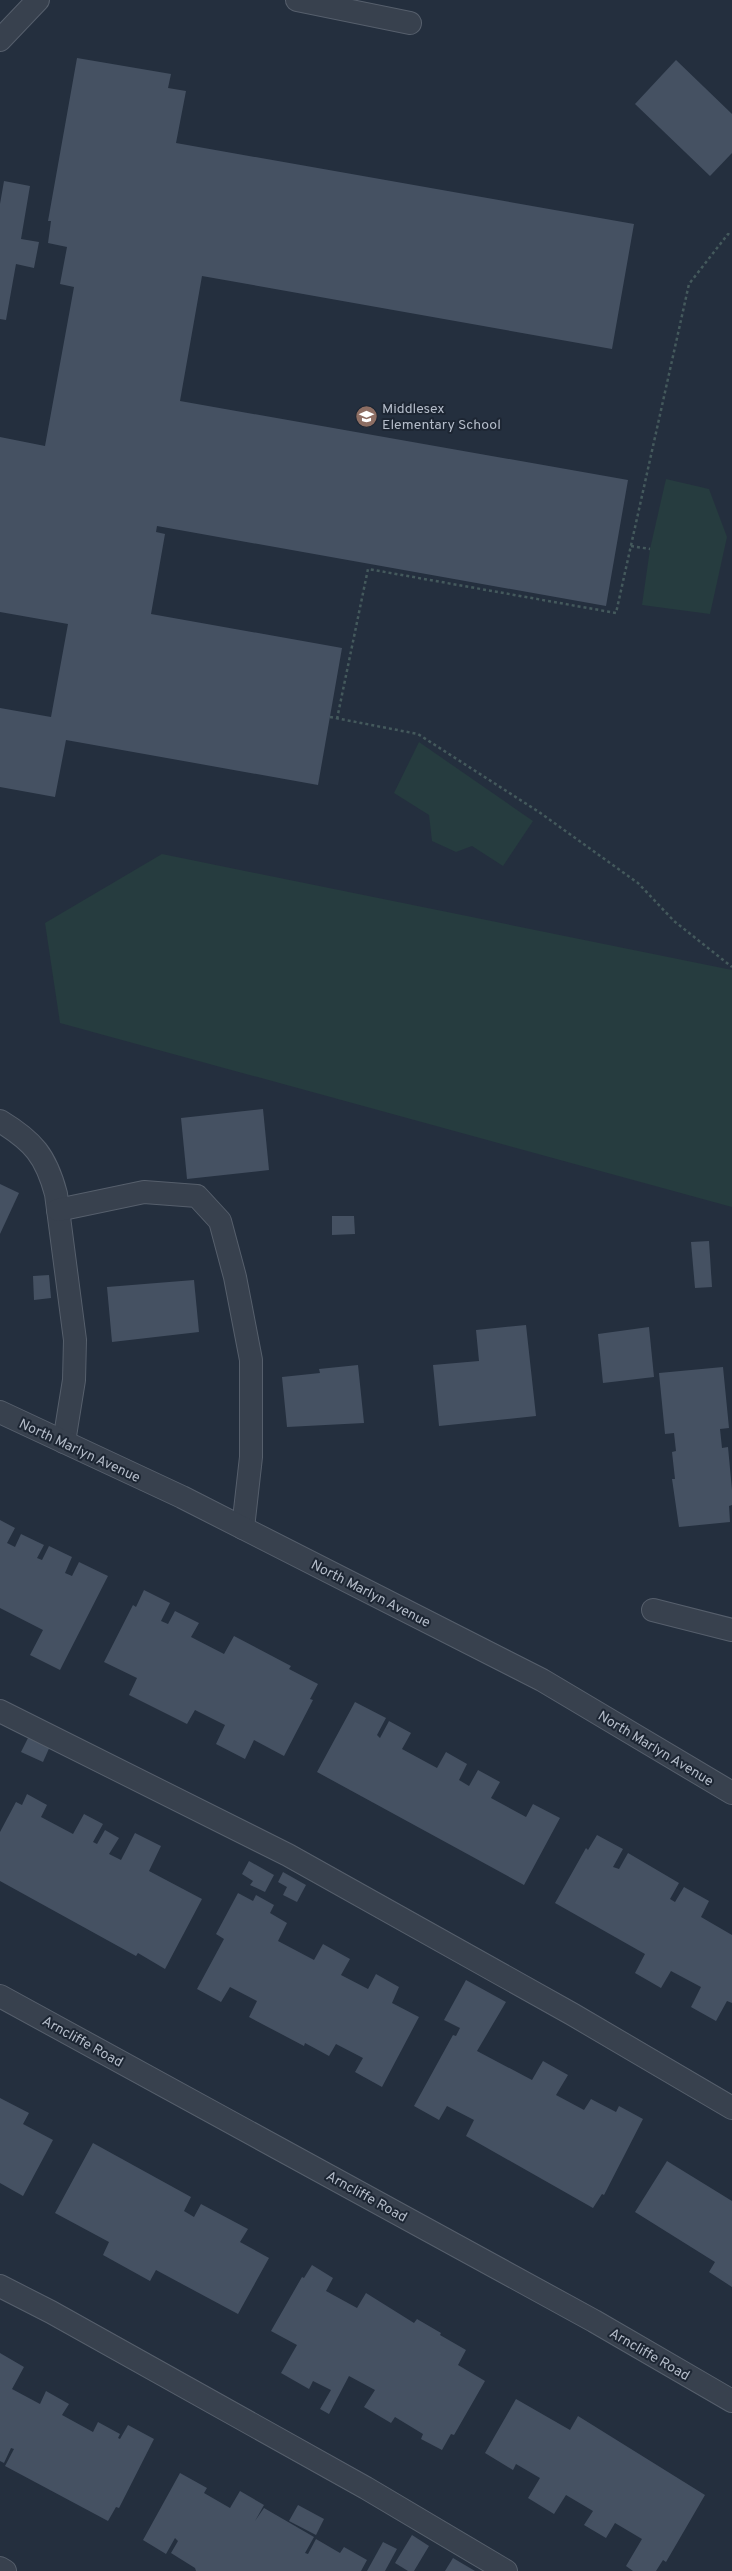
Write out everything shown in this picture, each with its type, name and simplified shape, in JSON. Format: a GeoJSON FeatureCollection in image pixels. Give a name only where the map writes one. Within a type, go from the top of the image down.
{"type":"FeatureCollection","features":[{"type":"Feature","properties":{"kind":"street"},"geometry":{"type":"LineString","coordinates":[[0,40],[38,0]]}},
{"type":"Feature","properties":{"kind":"street"},"geometry":{"type":"LineString","coordinates":[[297,0],[410,23]]}},
{"type":"Feature","properties":{"kind":"street"},"geometry":{"type":"LineString","coordinates":[[0,1121],[22,1134],[37,1149],[50,1170],[58,1210],[75,1340],[74,1380],[64,1442]]}},
{"type":"Feature","properties":{"kind":"street"},"geometry":{"type":"LineString","coordinates":[[58,1210],[144,1192],[197,1196],[220,1221],[235,1277],[251,1360],[251,1457],[243,1528]]}},
{"type":"Feature","properties":{"kind":"street","name":"North Marlyn Avenue"},"geometry":{"type":"LineString","coordinates":[[0,1412],[243,1528],[542,1680],[732,1793]]}},
{"type":"Feature","properties":{"kind":"street"},"geometry":{"type":"LineString","coordinates":[[654,1610],[732,1630]]}},
{"type":"Feature","properties":{"kind":"street"},"geometry":{"type":"LineString","coordinates":[[0,1712],[288,1854],[572,2014],[732,2108]]}},
{"type":"Feature","properties":{"kind":"street","name":"Arncliffe Road"},"geometry":{"type":"LineString","coordinates":[[0,1996],[594,2321],[732,2402]]}},
{"type":"Feature","properties":{"kind":"street"},"geometry":{"type":"LineString","coordinates":[[0,2286],[51,2312],[359,2484],[506,2571]]}},
{"type":"Feature","properties":{"kind":"street"},"geometry":{"type":"LineString","coordinates":[[0,2568],[5,2571]]}},
{"type":"Feature","properties":{"kind":"path"},"geometry":{"type":"LineString","coordinates":[[337,719],[368,569],[616,613],[689,284],[728,234],[732,236]]}},
{"type":"Feature","properties":{"kind":"path"},"geometry":{"type":"LineString","coordinates":[[631,546],[650,549]]}},
{"type":"Feature","properties":{"kind":"path"},"geometry":{"type":"LineString","coordinates":[[330,717],[418,734],[539,812],[638,883],[674,921],[732,967]]}},
{"type":"Feature","properties":{"kind":"green space"},"geometry":{"type":"Polygon","coordinates":[[[666,479],[709,489],[727,537],[710,614],[642,605],[650,549],[666,479]]]}},
{"type":"Feature","properties":{"kind":"green space"},"geometry":{"type":"Polygon","coordinates":[[[419,742],[533,821],[503,866],[472,846],[456,852],[432,841],[429,815],[394,793],[419,742]]]}},
{"type":"Feature","properties":{"kind":"green space"},"geometry":{"type":"Polygon","coordinates":[[[162,854],[732,970],[732,1207],[60,1023],[45,923],[162,854]]]}},
{"type":"Feature","properties":{"kind":"building"},"geometry":{"type":"Polygon","coordinates":[[[77,58],[171,74],[168,88],[186,91],[176,143],[634,224],[612,349],[202,276],[180,401],[628,480],[606,606],[157,526],[156,532],[165,534],[151,614],[342,648],[318,785],[66,740],[55,797],[0,787],[0,708],[51,717],[68,624],[0,612],[0,437],[45,446],[74,287],[60,284],[67,247],[48,243],[51,221],[48,221],[77,58]]]}},
{"type":"Feature","properties":{"kind":"building"},"geometry":{"type":"Polygon","coordinates":[[[676,60],[732,114],[732,153],[710,176],[635,104],[676,60]]]}},
{"type":"Feature","properties":{"kind":"building"},"geometry":{"type":"Polygon","coordinates":[[[4,181],[30,186],[21,239],[39,242],[34,268],[16,264],[6,320],[0,319],[0,204],[4,181]]]}},
{"type":"Feature","properties":{"kind":"building"},"geometry":{"type":"Polygon","coordinates":[[[263,1109],[269,1170],[187,1179],[181,1118],[263,1109]]]}},
{"type":"Feature","properties":{"kind":"building"},"geometry":{"type":"Polygon","coordinates":[[[0,1184],[19,1193],[0,1234],[0,1184]]]}},
{"type":"Feature","properties":{"kind":"building"},"geometry":{"type":"Polygon","coordinates":[[[332,1216],[354,1216],[355,1234],[332,1235],[332,1216]]]}},
{"type":"Feature","properties":{"kind":"building"},"geometry":{"type":"Polygon","coordinates":[[[709,1241],[712,1287],[695,1288],[691,1242],[709,1241]]]}},
{"type":"Feature","properties":{"kind":"building"},"geometry":{"type":"Polygon","coordinates":[[[49,1275],[51,1298],[34,1300],[33,1276],[49,1275]]]}},
{"type":"Feature","properties":{"kind":"building"},"geometry":{"type":"Polygon","coordinates":[[[194,1280],[199,1332],[112,1342],[107,1287],[194,1280]]]}},
{"type":"Feature","properties":{"kind":"building"},"geometry":{"type":"Polygon","coordinates":[[[526,1325],[536,1416],[439,1426],[433,1365],[479,1361],[476,1330],[526,1325]]]}},
{"type":"Feature","properties":{"kind":"building"},"geometry":{"type":"Polygon","coordinates":[[[649,1327],[654,1377],[603,1383],[598,1334],[649,1327]]]}},
{"type":"Feature","properties":{"kind":"building"},"geometry":{"type":"Polygon","coordinates":[[[358,1365],[364,1423],[287,1427],[282,1377],[320,1373],[319,1369],[358,1365]]]}},
{"type":"Feature","properties":{"kind":"building"},"geometry":{"type":"Polygon","coordinates":[[[723,1367],[729,1428],[720,1429],[722,1448],[728,1447],[732,1490],[732,1505],[729,1506],[730,1522],[679,1527],[672,1479],[675,1479],[672,1452],[676,1451],[674,1433],[665,1434],[659,1373],[723,1367]]]}},
{"type":"Feature","properties":{"kind":"building"},"geometry":{"type":"Polygon","coordinates":[[[0,1520],[15,1528],[7,1543],[15,1547],[21,1534],[44,1545],[37,1558],[42,1560],[49,1546],[72,1557],[65,1573],[72,1576],[79,1562],[108,1576],[60,1670],[30,1655],[43,1630],[0,1608],[0,1520]]]}},
{"type":"Feature","properties":{"kind":"building"},"geometry":{"type":"Polygon","coordinates":[[[144,1590],[170,1603],[161,1621],[168,1624],[175,1611],[199,1623],[191,1637],[224,1654],[234,1636],[291,1666],[289,1669],[318,1684],[310,1699],[313,1700],[284,1756],[254,1740],[245,1759],[216,1744],[225,1725],[195,1710],[187,1724],[129,1695],[137,1678],[104,1662],[133,1605],[136,1607],[144,1590]]]}},
{"type":"Feature","properties":{"kind":"building"},"geometry":{"type":"Polygon","coordinates":[[[355,1702],[386,1718],[377,1735],[380,1738],[389,1721],[411,1733],[402,1749],[437,1768],[446,1752],[467,1764],[459,1780],[469,1786],[478,1770],[500,1782],[491,1798],[526,1817],[533,1804],[560,1818],[524,1885],[317,1772],[355,1702]]]}},
{"type":"Feature","properties":{"kind":"building"},"geometry":{"type":"Polygon","coordinates":[[[30,1734],[51,1744],[43,1762],[21,1752],[30,1734]]]}},
{"type":"Feature","properties":{"kind":"building"},"geometry":{"type":"Polygon","coordinates":[[[27,1794],[47,1805],[41,1817],[73,1834],[84,1814],[103,1824],[93,1842],[97,1844],[105,1830],[119,1838],[109,1854],[121,1860],[135,1833],[161,1846],[149,1871],[202,1899],[165,1969],[138,1953],[136,1956],[0,1881],[0,1832],[16,1802],[22,1805],[27,1794]]]}},
{"type":"Feature","properties":{"kind":"building"},"geometry":{"type":"Polygon","coordinates":[[[597,1835],[623,1849],[613,1867],[619,1869],[628,1853],[679,1883],[670,1899],[675,1902],[684,1887],[709,1901],[701,1917],[732,1935],[732,2003],[727,2001],[716,2021],[691,2007],[701,1987],[671,1971],[661,1988],[635,1973],[645,1954],[555,1903],[586,1848],[588,1850],[597,1835]]]}},
{"type":"Feature","properties":{"kind":"building"},"geometry":{"type":"Polygon","coordinates":[[[249,1861],[274,1875],[265,1892],[250,1885],[253,1881],[242,1874],[249,1861]]]}},
{"type":"Feature","properties":{"kind":"building"},"geometry":{"type":"Polygon","coordinates":[[[283,1872],[306,1885],[297,1902],[283,1895],[287,1887],[278,1882],[283,1872]]]}},
{"type":"Feature","properties":{"kind":"building"},"geometry":{"type":"Polygon","coordinates":[[[238,1893],[253,1901],[256,1895],[274,1905],[270,1913],[287,1923],[278,1941],[314,1960],[323,1944],[350,1959],[341,1975],[368,1989],[376,1974],[399,1987],[392,2003],[419,2017],[382,2087],[355,2072],[363,2058],[336,2044],[329,2056],[305,2043],[304,2046],[249,2017],[257,2001],[230,1987],[221,2002],[197,1989],[224,1939],[216,1934],[238,1893]]]}},
{"type":"Feature","properties":{"kind":"building"},"geometry":{"type":"Polygon","coordinates":[[[466,1980],[506,2002],[477,2051],[532,2080],[543,2061],[568,2075],[556,2095],[584,2110],[591,2099],[616,2112],[619,2106],[643,2119],[604,2195],[602,2194],[593,2208],[466,2136],[474,2120],[447,2106],[439,2120],[414,2106],[453,2035],[456,2036],[460,2028],[444,2020],[466,1980]]]}},
{"type":"Feature","properties":{"kind":"building"},"geometry":{"type":"Polygon","coordinates":[[[0,2098],[29,2113],[23,2124],[53,2140],[23,2196],[0,2183],[0,2098]]]}},
{"type":"Feature","properties":{"kind":"building"},"geometry":{"type":"Polygon","coordinates":[[[93,2143],[191,2197],[184,2211],[194,2217],[201,2204],[248,2229],[240,2242],[269,2258],[238,2314],[156,2270],[150,2281],[103,2255],[109,2242],[55,2213],[93,2143]]]}},
{"type":"Feature","properties":{"kind":"building"},"geometry":{"type":"Polygon","coordinates":[[[667,2161],[732,2201],[732,2287],[709,2272],[715,2262],[635,2212],[667,2161]]]}},
{"type":"Feature","properties":{"kind":"building"},"geometry":{"type":"Polygon","coordinates":[[[312,2265],[333,2278],[326,2291],[357,2308],[366,2293],[414,2323],[417,2319],[441,2333],[440,2335],[466,2350],[458,2365],[485,2381],[454,2435],[451,2434],[442,2450],[421,2439],[423,2434],[395,2417],[391,2423],[364,2407],[375,2390],[349,2376],[329,2414],[320,2409],[331,2390],[313,2381],[309,2389],[281,2373],[297,2345],[271,2331],[302,2277],[304,2278],[312,2265]]]}},
{"type":"Feature","properties":{"kind":"building"},"geometry":{"type":"Polygon","coordinates":[[[0,2353],[24,2367],[12,2389],[40,2404],[46,2391],[69,2404],[62,2415],[93,2432],[98,2422],[120,2434],[118,2438],[120,2439],[128,2425],[154,2439],[119,2508],[116,2507],[108,2521],[5,2466],[14,2449],[11,2448],[4,2463],[0,2461],[0,2353]]]}},
{"type":"Feature","properties":{"kind":"building"},"geometry":{"type":"Polygon","coordinates":[[[516,2399],[570,2430],[578,2416],[705,2495],[666,2562],[663,2560],[656,2571],[633,2571],[626,2566],[642,2539],[615,2523],[606,2538],[584,2525],[593,2511],[566,2495],[554,2514],[528,2498],[540,2478],[516,2464],[513,2470],[485,2453],[516,2399]]]}},
{"type":"Feature","properties":{"kind":"building"},"geometry":{"type":"Polygon","coordinates":[[[180,2473],[207,2488],[204,2493],[230,2508],[240,2491],[264,2505],[255,2521],[264,2508],[314,2537],[305,2553],[308,2554],[316,2539],[340,2553],[344,2547],[367,2560],[361,2571],[196,2571],[195,2568],[171,2553],[178,2541],[175,2538],[166,2554],[143,2540],[180,2473]]]}},
{"type":"Feature","properties":{"kind":"building"},"geometry":{"type":"Polygon","coordinates":[[[298,2505],[324,2519],[316,2535],[289,2521],[298,2505]]]}},
{"type":"Feature","properties":{"kind":"building"},"geometry":{"type":"Polygon","coordinates":[[[412,2535],[429,2546],[414,2571],[408,2571],[395,2563],[412,2535]]]}},
{"type":"Feature","properties":{"kind":"building"},"geometry":{"type":"Polygon","coordinates":[[[383,2542],[397,2549],[385,2571],[367,2571],[383,2542]]]}},
{"type":"Feature","properties":{"kind":"building"},"geometry":{"type":"Polygon","coordinates":[[[453,2558],[475,2571],[445,2571],[453,2558]]]}},
{"type":"Feature","properties":{"kind":"place","name":"Middlesex Elementary School"},"geometry":{"type":"Point","coordinates":[366,416]}}]}
